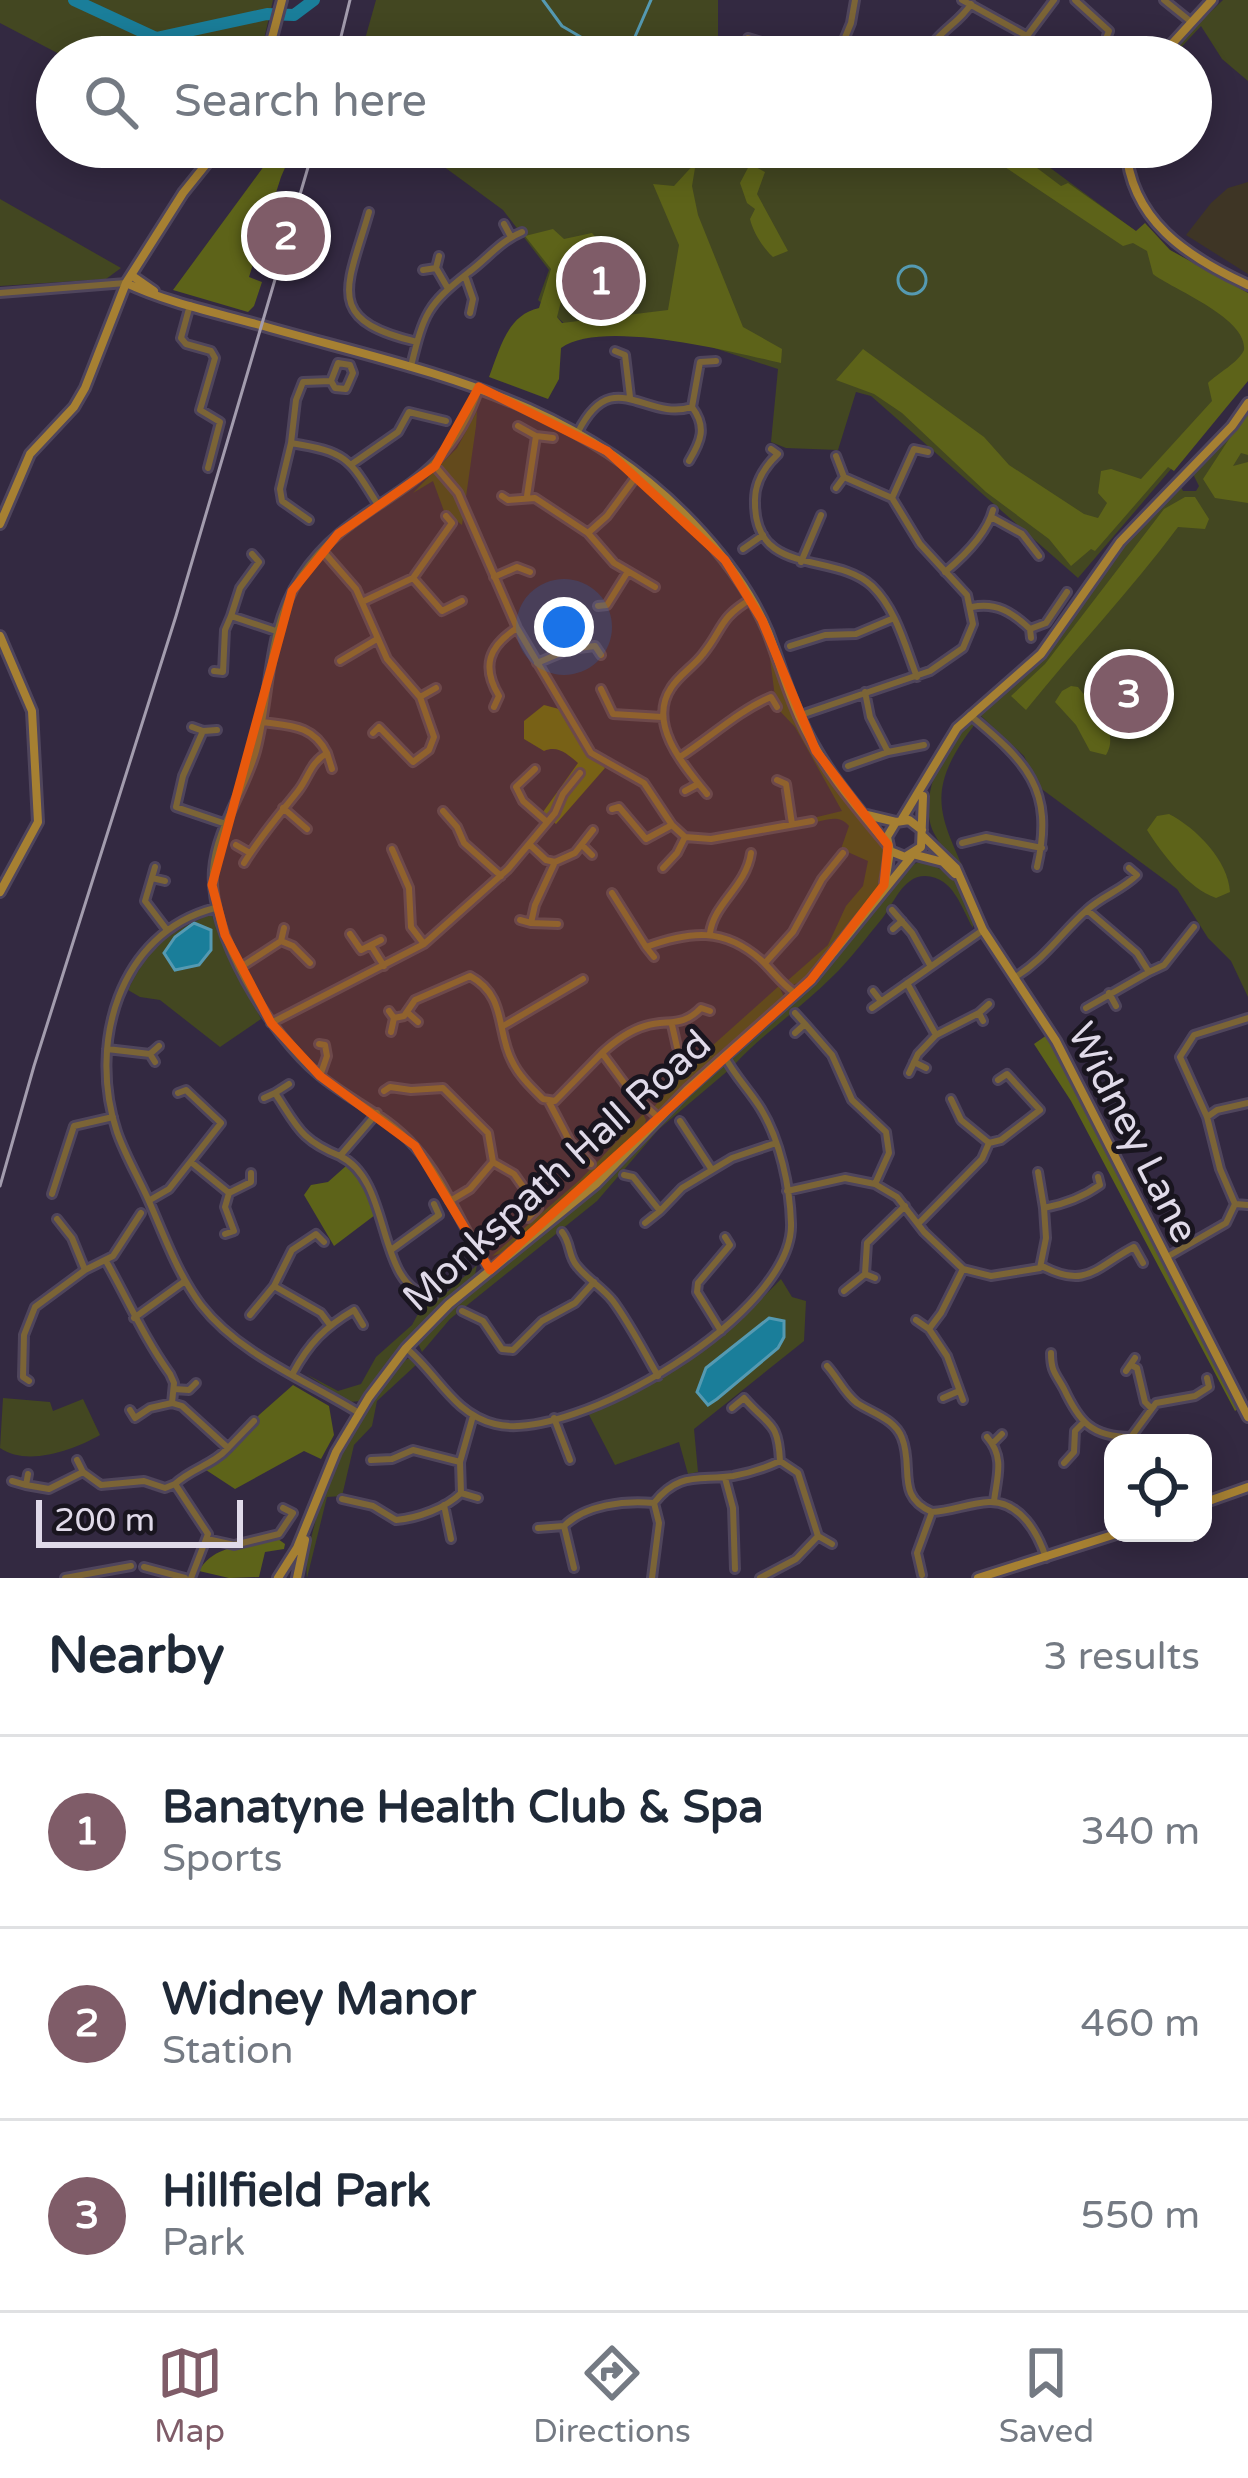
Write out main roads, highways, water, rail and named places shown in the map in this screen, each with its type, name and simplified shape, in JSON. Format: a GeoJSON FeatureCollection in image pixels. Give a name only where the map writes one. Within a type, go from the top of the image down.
{"type":"FeatureCollection","features":[{"type":"Feature","properties":{"kind":"water"},"geometry":{"type":"Polygon","coordinates":[[[194,923],[211,930],[211,950],[199,965],[175,970],[164,953],[194,923]]]}},
{"type":"Feature","properties":{"kind":"water"},"geometry":{"type":"Polygon","coordinates":[[[769,1318],[784,1321],[778,1348],[708,1405],[697,1392],[706,1368],[769,1318]]]}},
{"type":"Feature","properties":{"kind":"waterway"},"geometry":{"type":"LineString","coordinates":[[74,0],[152,36]]}},
{"type":"Feature","properties":{"kind":"waterway"},"geometry":{"type":"LineString","coordinates":[[165,36],[267,14],[294,15],[314,0]]}},
{"type":"Feature","properties":{"kind":"waterway"},"geometry":{"type":"LineString","coordinates":[[543,0],[562,26],[579,36]]}},
{"type":"Feature","properties":{"kind":"waterway"},"geometry":{"type":"LineString","coordinates":[[635,36],[651,0]]}},
{"type":"Feature","properties":{"kind":"waterway"},"geometry":{"type":"LineString","coordinates":[[912,266],[922,270],[926,280],[922,290],[912,294],[902,290],[898,280],[902,270],[912,266]]}},
{"type":"Feature","properties":{"kind":"railway"},"geometry":{"type":"LineString","coordinates":[[341,36],[350,0]]}},
{"type":"Feature","properties":{"kind":"railway"},"geometry":{"type":"LineString","coordinates":[[0,1186],[308,168]]}},
{"type":"Feature","properties":{"kind":"place","name":"Widney Manor"},"geometry":{"type":"Point","coordinates":[286,236]}},
{"type":"Feature","properties":{"kind":"place","name":"Banatyne Health Club & Spa"},"geometry":{"type":"Point","coordinates":[601,281]}},
{"type":"Feature","properties":{"kind":"place","name":"Hillfield Park"},"geometry":{"type":"Point","coordinates":[1129,694]}}]}
